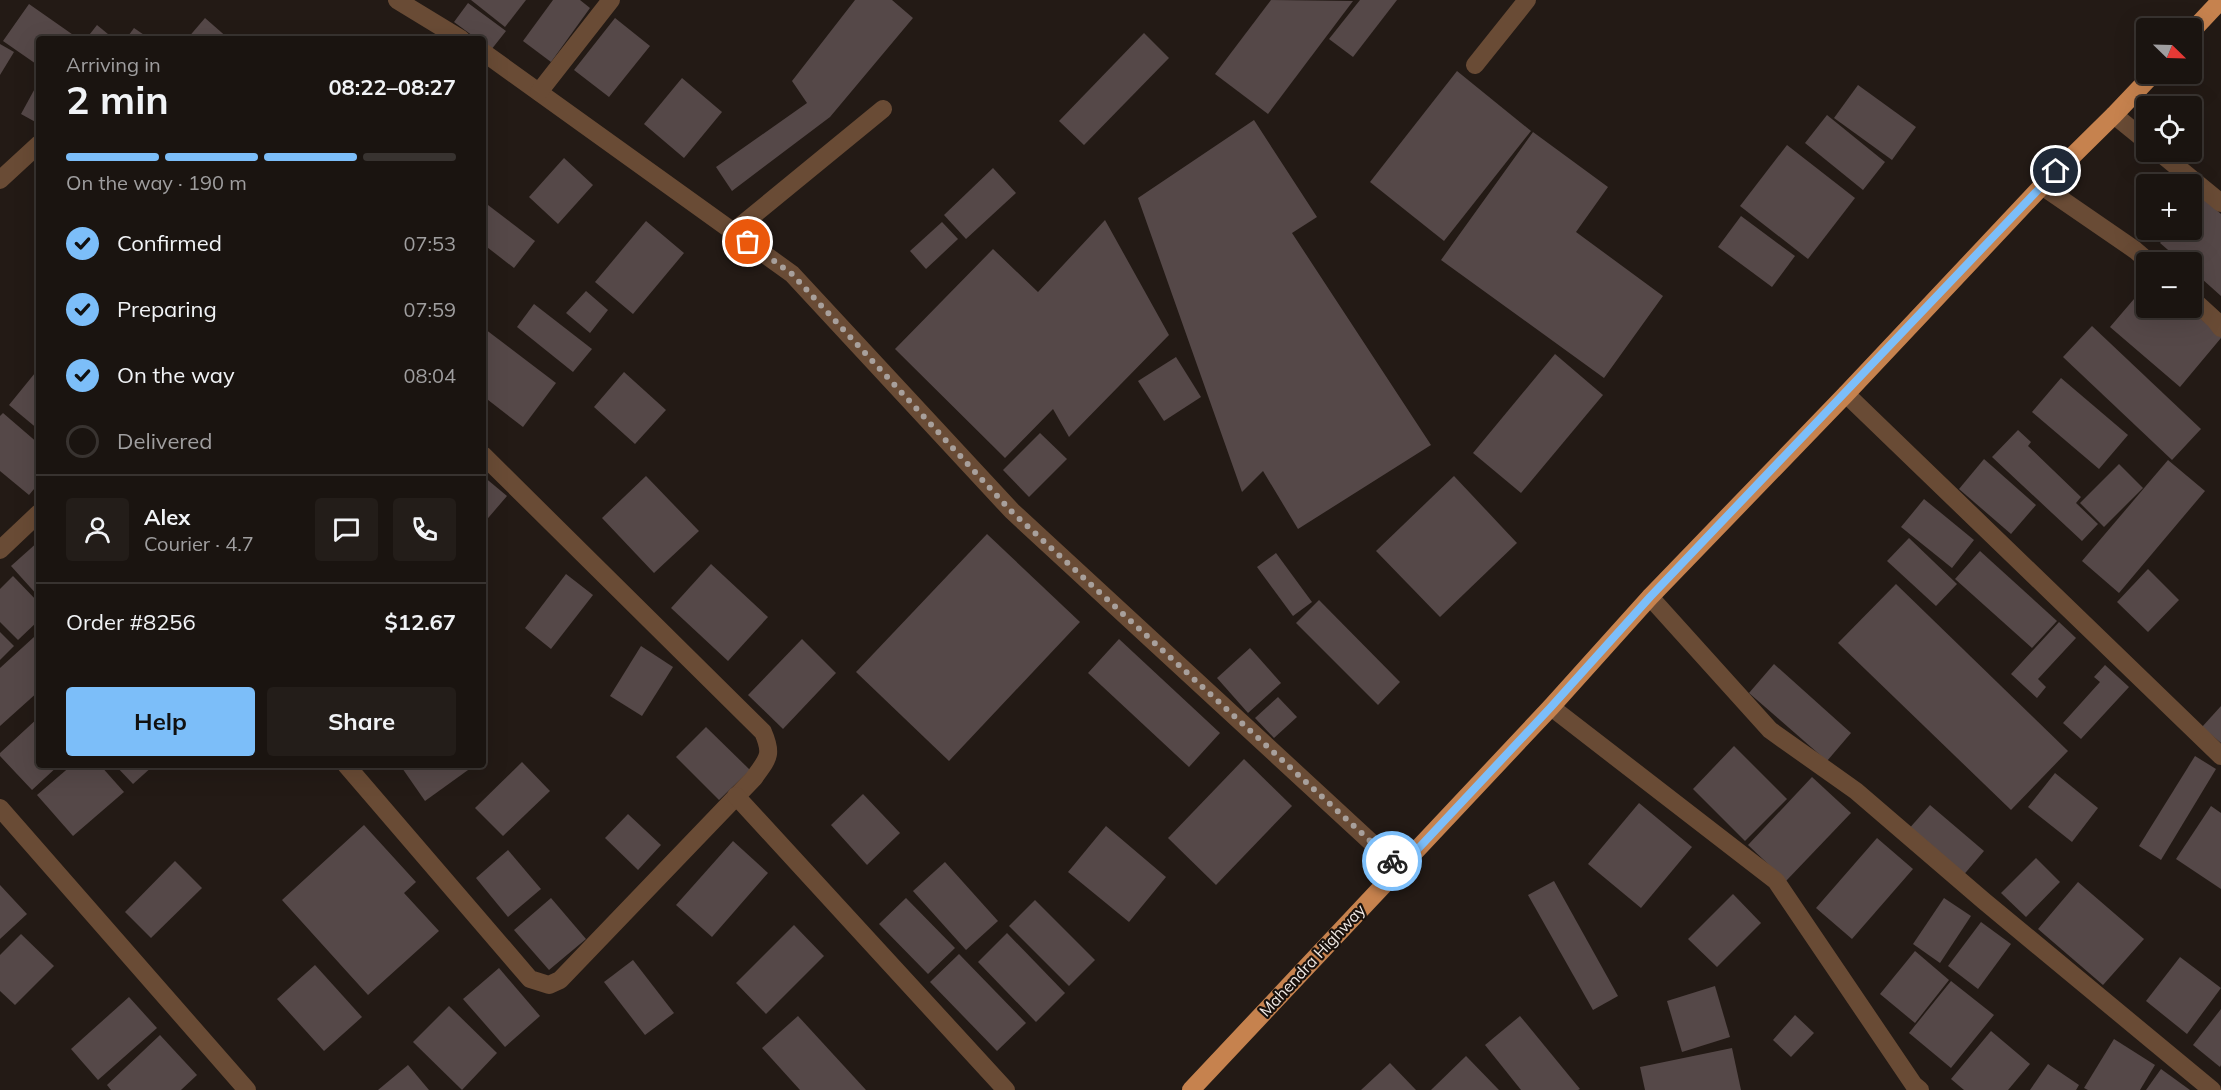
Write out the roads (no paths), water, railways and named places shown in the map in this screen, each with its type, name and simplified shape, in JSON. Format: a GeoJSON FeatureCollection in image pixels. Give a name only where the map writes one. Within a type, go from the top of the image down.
{"type":"FeatureCollection","features":[{"type":"Feature","properties":{"kind":"highway"},"geometry":{"type":"LineString","coordinates":[[2202,21],[2221,0]]}},
{"type":"Feature","properties":{"kind":"highway","name":"Mahendra Highway"},"geometry":{"type":"LineString","coordinates":[[1191,1090],[1551,707],[1650,597],[2042,186],[2143,84]]}},
{"type":"Feature","properties":{"kind":"street"},"geometry":{"type":"LineString","coordinates":[[397,0],[456,36]]}},
{"type":"Feature","properties":{"kind":"street"},"geometry":{"type":"LineString","coordinates":[[539,92],[611,0]]}},
{"type":"Feature","properties":{"kind":"street"},"geometry":{"type":"LineString","coordinates":[[1475,65],[1527,0]]}},
{"type":"Feature","properties":{"kind":"street"},"geometry":{"type":"LineString","coordinates":[[486,54],[792,274],[1012,512],[1400,868]]}},
{"type":"Feature","properties":{"kind":"street"},"geometry":{"type":"LineString","coordinates":[[733,232],[883,110]]}},
{"type":"Feature","properties":{"kind":"street"},"geometry":{"type":"LineString","coordinates":[[2114,115],[2136,133]]}},
{"type":"Feature","properties":{"kind":"street"},"geometry":{"type":"LineString","coordinates":[[0,180],[36,147]]}},
{"type":"Feature","properties":{"kind":"street"},"geometry":{"type":"LineString","coordinates":[[2171,162],[2221,203]]}},
{"type":"Feature","properties":{"kind":"street"},"geometry":{"type":"LineString","coordinates":[[2042,186],[2137,252]]}},
{"type":"Feature","properties":{"kind":"street"},"geometry":{"type":"LineString","coordinates":[[2202,309],[2221,328]]}},
{"type":"Feature","properties":{"kind":"street"},"geometry":{"type":"LineString","coordinates":[[1846,394],[2221,756]]}},
{"type":"Feature","properties":{"kind":"street"},"geometry":{"type":"LineString","coordinates":[[349,768],[530,979],[549,985],[560,980],[754,778],[767,759],[769,746],[763,732],[486,458]]}},
{"type":"Feature","properties":{"kind":"street"},"geometry":{"type":"LineString","coordinates":[[0,550],[36,516]]}},
{"type":"Feature","properties":{"kind":"street"},"geometry":{"type":"LineString","coordinates":[[1650,597],[1770,730],[1857,791],[2212,1090]]}},
{"type":"Feature","properties":{"kind":"street"},"geometry":{"type":"LineString","coordinates":[[1551,707],[1776,880],[1914,1085],[1920,1090]]}},
{"type":"Feature","properties":{"kind":"street"},"geometry":{"type":"LineString","coordinates":[[736,796],[1006,1090]]}},
{"type":"Feature","properties":{"kind":"street"},"geometry":{"type":"LineString","coordinates":[[0,808],[247,1090]]}}]}
